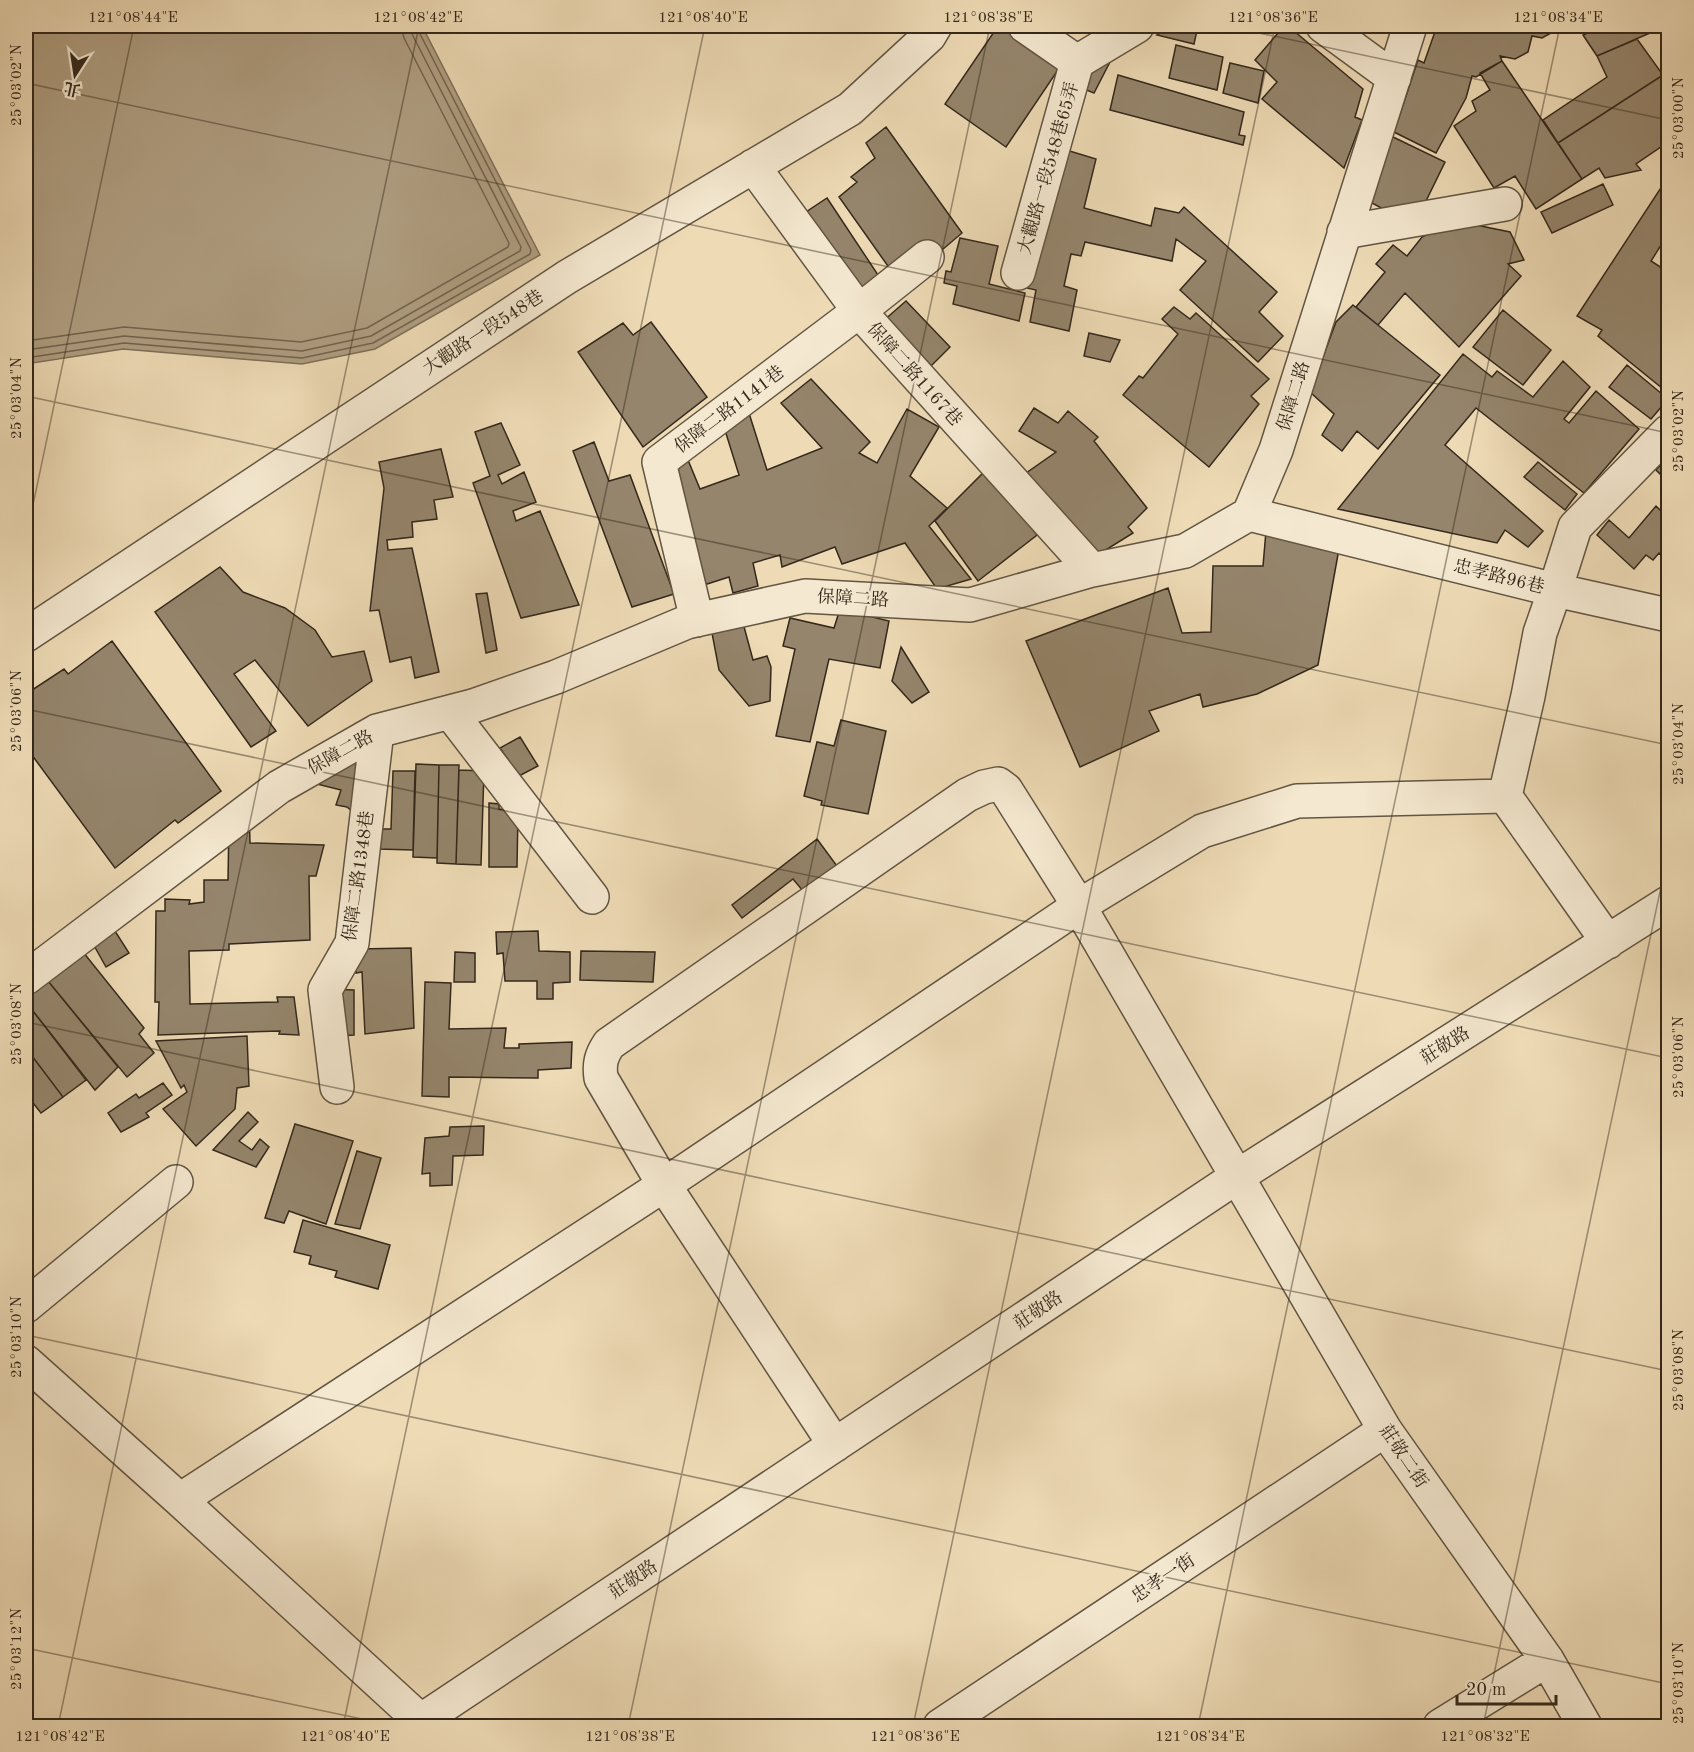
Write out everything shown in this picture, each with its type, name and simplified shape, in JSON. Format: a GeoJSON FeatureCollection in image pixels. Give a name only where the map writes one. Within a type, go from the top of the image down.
{"type":"FeatureCollection","features":[{"type":"Feature","properties":{"kind":"street","name":"大觀路一段548巷"},"geometry":{"type":"LineString","coordinates":[[26,635],[567,277],[850,109],[929,36],[935,26]]}},
{"type":"Feature","properties":{"kind":"street"},"geometry":{"type":"LineString","coordinates":[[1025,26],[1077,62],[1137,26]]}},
{"type":"Feature","properties":{"kind":"street"},"geometry":{"type":"LineString","coordinates":[[1323,26],[1394,78]]}},
{"type":"Feature","properties":{"kind":"street","name":"保障二路"},"geometry":{"type":"LineString","coordinates":[[26,978],[279,787],[377,731],[473,706],[556,677],[687,622],[805,596],[970,605],[1092,570],[1185,551],[1249,514],[1276,450],[1410,26]]}},
{"type":"Feature","properties":{"kind":"street","name":"大觀路一段548巷65弄"},"geometry":{"type":"LineString","coordinates":[[1018,273],[1077,62]]}},
{"type":"Feature","properties":{"kind":"street","name":"保障二路1167巷"},"geometry":{"type":"LineString","coordinates":[[753,166],[859,311],[1092,570]]}},
{"type":"Feature","properties":{"kind":"street"},"geometry":{"type":"LineString","coordinates":[[1344,232],[1505,204]]}},
{"type":"Feature","properties":{"kind":"street","name":"保障二路1141巷"},"geometry":{"type":"LineString","coordinates":[[697,620],[659,462],[859,311],[927,256]]}},
{"type":"Feature","properties":{"kind":"street","name":"忠孝路96巷"},"geometry":{"type":"LineString","coordinates":[[1249,514],[1556,590],[1575,527],[1668,432]]}},
{"type":"Feature","properties":{"kind":"street"},"geometry":{"type":"LineString","coordinates":[[1608,942],[1505,796],[1540,633],[1556,590],[1668,615]]}},
{"type":"Feature","properties":{"kind":"street"},"geometry":{"type":"LineString","coordinates":[[450,712],[592,897]]}},
{"type":"Feature","properties":{"kind":"street","name":"保障二路1348巷"},"geometry":{"type":"LineString","coordinates":[[336,1087],[325,990],[352,943],[377,731]]}},
{"type":"Feature","properties":{"kind":"street","name":"莊敬二街"},"geometry":{"type":"LineString","coordinates":[[664,1185],[601,1078],[599,1065],[609,1044],[967,795],[998,784],[1006,790],[1079,906],[1385,1430],[1547,1660],[1585,1726]]}},
{"type":"Feature","properties":{"kind":"street"},"geometry":{"type":"LineString","coordinates":[[180,1500],[664,1185],[1079,906],[1202,831],[1297,801],[1505,796]]}},
{"type":"Feature","properties":{"kind":"street","name":"莊敬路"},"geometry":{"type":"LineString","coordinates":[[417,1724],[1238,1176],[1668,903]]}},
{"type":"Feature","properties":{"kind":"street"},"geometry":{"type":"LineString","coordinates":[[26,1306],[176,1182]]}},
{"type":"Feature","properties":{"kind":"street"},"geometry":{"type":"LineString","coordinates":[[664,1185],[835,1445]]}},
{"type":"Feature","properties":{"kind":"street"},"geometry":{"type":"LineString","coordinates":[[26,1362],[180,1500],[417,1724]]}},
{"type":"Feature","properties":{"kind":"street","name":"忠孝一街"},"geometry":{"type":"LineString","coordinates":[[940,1726],[1385,1430]]}},
{"type":"Feature","properties":{"kind":"street"},"geometry":{"type":"LineString","coordinates":[[1440,1726],[1547,1660]]}},
{"type":"Feature","properties":{"kind":"water"},"geometry":{"type":"Polygon","coordinates":[[[26,26],[422,26],[540,255],[375,349],[302,364],[123,349],[26,364],[26,26]]]}},
{"type":"Feature","properties":{"kind":"building"},"geometry":{"type":"Polygon","coordinates":[[[998,26],[1008,26],[1062,64],[1006,147],[945,104],[998,26]]]}},
{"type":"Feature","properties":{"kind":"building"},"geometry":{"type":"Polygon","coordinates":[[[1172,26],[1198,26],[1194,44],[1157,35],[1172,26]]]}},
{"type":"Feature","properties":{"kind":"building"},"geometry":{"type":"Polygon","coordinates":[[[1284,26],[1288,26],[1363,89],[1355,117],[1362,120],[1344,168],[1262,99],[1277,82],[1255,60],[1284,26]]]}},
{"type":"Feature","properties":{"kind":"building"},"geometry":{"type":"Polygon","coordinates":[[[1437,26],[1553,26],[1551,33],[1542,38],[1532,36],[1528,52],[1515,59],[1500,56],[1502,61],[1476,77],[1472,76],[1466,98],[1436,153],[1394,132],[1418,60],[1424,63],[1437,26]]]}},
{"type":"Feature","properties":{"kind":"building"},"geometry":{"type":"Polygon","coordinates":[[[1605,26],[1666,26],[1597,56],[1583,35],[1605,26]]]}},
{"type":"Feature","properties":{"kind":"building"},"geometry":{"type":"Polygon","coordinates":[[[1637,39],[1663,75],[1558,143],[1543,120],[1607,77],[1597,56],[1637,39]]]}},
{"type":"Feature","properties":{"kind":"building"},"geometry":{"type":"Polygon","coordinates":[[[1176,45],[1223,57],[1217,90],[1169,78],[1176,45]]]}},
{"type":"Feature","properties":{"kind":"building"},"geometry":{"type":"Polygon","coordinates":[[[1097,56],[1111,60],[1094,93],[1079,87],[1097,56]]]}},
{"type":"Feature","properties":{"kind":"building"},"geometry":{"type":"Polygon","coordinates":[[[1502,61],[1582,179],[1536,209],[1515,176],[1494,188],[1454,126],[1476,111],[1472,101],[1490,90],[1480,73],[1502,61]]]}},
{"type":"Feature","properties":{"kind":"building"},"geometry":{"type":"Polygon","coordinates":[[[1230,63],[1264,71],[1258,103],[1223,93],[1230,63]]]}},
{"type":"Feature","properties":{"kind":"building"},"geometry":{"type":"Polygon","coordinates":[[[1118,75],[1244,112],[1239,135],[1245,136],[1243,145],[1110,110],[1118,75]]]}},
{"type":"Feature","properties":{"kind":"building"},"geometry":{"type":"Polygon","coordinates":[[[1663,75],[1668,80],[1668,142],[1636,164],[1641,170],[1605,178],[1599,168],[1582,179],[1558,143],[1663,75]]]}},
{"type":"Feature","properties":{"kind":"building"},"geometry":{"type":"Polygon","coordinates":[[[886,127],[962,233],[942,250],[938,244],[895,276],[839,197],[857,182],[851,177],[875,158],[866,143],[886,127]]]}},
{"type":"Feature","properties":{"kind":"building"},"geometry":{"type":"Polygon","coordinates":[[[1391,136],[1445,162],[1424,205],[1385,210],[1370,202],[1391,136]]]}},
{"type":"Feature","properties":{"kind":"building"},"geometry":{"type":"Polygon","coordinates":[[[1063,149],[1096,159],[1084,208],[1151,226],[1155,208],[1179,213],[1184,207],[1277,292],[1259,312],[1283,336],[1258,362],[1180,290],[1206,261],[1176,239],[1172,261],[1085,242],[1081,256],[1071,254],[1064,286],[1077,290],[1069,331],[1030,322],[1036,290],[1027,288],[1063,149]]]}},
{"type":"Feature","properties":{"kind":"building"},"geometry":{"type":"Polygon","coordinates":[[[1668,177],[1668,234],[1651,261],[1668,272],[1668,393],[1598,336],[1602,330],[1577,316],[1668,177]]]}},
{"type":"Feature","properties":{"kind":"building"},"geometry":{"type":"Polygon","coordinates":[[[1603,184],[1613,205],[1552,233],[1541,212],[1603,184]]]}},
{"type":"Feature","properties":{"kind":"building"},"geometry":{"type":"Polygon","coordinates":[[[827,198],[884,284],[857,303],[800,216],[827,198]]]}},
{"type":"Feature","properties":{"kind":"building"},"geometry":{"type":"Polygon","coordinates":[[[1451,223],[1466,223],[1510,232],[1524,260],[1508,264],[1521,276],[1459,347],[1405,293],[1378,325],[1356,307],[1385,272],[1376,264],[1393,245],[1407,256],[1422,237],[1451,223]]]}},
{"type":"Feature","properties":{"kind":"building"},"geometry":{"type":"Polygon","coordinates":[[[960,238],[998,246],[989,284],[1025,293],[1019,321],[953,304],[957,286],[944,283],[946,271],[951,272],[960,238]]]}},
{"type":"Feature","properties":{"kind":"building"},"geometry":{"type":"Polygon","coordinates":[[[906,301],[950,347],[927,370],[882,322],[906,301]]]}},
{"type":"Feature","properties":{"kind":"building"},"geometry":{"type":"Polygon","coordinates":[[[1353,305],[1440,375],[1378,449],[1357,431],[1342,451],[1322,435],[1334,414],[1310,392],[1336,322],[1353,305]]]}},
{"type":"Feature","properties":{"kind":"building"},"geometry":{"type":"Polygon","coordinates":[[[1174,307],[1190,319],[1196,313],[1269,379],[1251,396],[1259,404],[1209,467],[1123,395],[1139,376],[1143,378],[1178,334],[1162,319],[1174,307]]]}},
{"type":"Feature","properties":{"kind":"building"},"geometry":{"type":"Polygon","coordinates":[[[1503,310],[1551,350],[1523,385],[1473,347],[1503,310]]]}},
{"type":"Feature","properties":{"kind":"building"},"geometry":{"type":"Polygon","coordinates":[[[651,322],[707,397],[643,447],[578,352],[623,323],[633,335],[651,322]]]}},
{"type":"Feature","properties":{"kind":"building"},"geometry":{"type":"Polygon","coordinates":[[[1089,333],[1120,340],[1110,362],[1084,356],[1089,333]]]}},
{"type":"Feature","properties":{"kind":"building"},"geometry":{"type":"Polygon","coordinates":[[[1463,354],[1492,377],[1497,371],[1533,397],[1563,361],[1590,387],[1564,419],[1569,423],[1596,391],[1639,429],[1584,493],[1476,408],[1445,445],[1543,531],[1528,547],[1505,530],[1497,543],[1338,509],[1463,354]]]}},
{"type":"Feature","properties":{"kind":"building"},"geometry":{"type":"Polygon","coordinates":[[[1627,365],[1668,399],[1651,419],[1609,387],[1627,365]]]}},
{"type":"Feature","properties":{"kind":"building"},"geometry":{"type":"Polygon","coordinates":[[[811,379],[870,442],[859,453],[877,463],[907,409],[939,427],[910,476],[947,508],[929,526],[971,579],[937,589],[905,543],[842,564],[835,547],[782,567],[780,555],[753,563],[758,586],[733,593],[729,577],[704,585],[675,472],[688,460],[700,489],[739,475],[724,427],[748,410],[767,470],[822,448],[781,403],[811,379]]]}},
{"type":"Feature","properties":{"kind":"building"},"geometry":{"type":"Polygon","coordinates":[[[1034,408],[1058,423],[1068,411],[1098,437],[1094,441],[1147,508],[1128,527],[1133,533],[1088,561],[1022,476],[1056,452],[1019,431],[1034,408]]]}},
{"type":"Feature","properties":{"kind":"building"},"geometry":{"type":"Polygon","coordinates":[[[501,423],[520,465],[498,475],[502,484],[524,472],[536,502],[513,511],[516,521],[540,511],[579,605],[521,618],[473,483],[490,476],[475,432],[501,423]]]}},
{"type":"Feature","properties":{"kind":"building"},"geometry":{"type":"Polygon","coordinates":[[[594,442],[609,481],[630,475],[674,594],[632,607],[573,451],[594,442]]]}},
{"type":"Feature","properties":{"kind":"building"},"geometry":{"type":"Polygon","coordinates":[[[441,449],[453,497],[434,500],[437,519],[412,522],[413,537],[387,540],[388,550],[412,548],[439,672],[415,678],[411,657],[390,662],[379,610],[370,611],[384,488],[379,462],[441,449]]]}},
{"type":"Feature","properties":{"kind":"building"},"geometry":{"type":"Polygon","coordinates":[[[1668,457],[1668,482],[1656,470],[1668,457]]]}},
{"type":"Feature","properties":{"kind":"building"},"geometry":{"type":"Polygon","coordinates":[[[1538,462],[1577,494],[1565,510],[1524,477],[1538,462]]]}},
{"type":"Feature","properties":{"kind":"building"},"geometry":{"type":"Polygon","coordinates":[[[989,467],[1037,535],[978,581],[935,521],[989,467]]]}},
{"type":"Feature","properties":{"kind":"building"},"geometry":{"type":"Polygon","coordinates":[[[1656,506],[1668,518],[1668,561],[1659,553],[1653,560],[1646,555],[1634,569],[1597,535],[1609,520],[1629,538],[1656,506]]]}},
{"type":"Feature","properties":{"kind":"building"},"geometry":{"type":"Polygon","coordinates":[[[1266,531],[1339,549],[1318,665],[1257,694],[1203,707],[1200,694],[1149,711],[1159,731],[1080,767],[1026,641],[1168,588],[1182,633],[1211,632],[1213,566],[1263,566],[1266,531]]]}},
{"type":"Feature","properties":{"kind":"building"},"geometry":{"type":"Polygon","coordinates":[[[220,567],[243,592],[285,608],[315,630],[332,657],[364,651],[372,681],[308,726],[255,660],[234,674],[276,731],[251,747],[155,612],[220,567]]]}},
{"type":"Feature","properties":{"kind":"building"},"geometry":{"type":"Polygon","coordinates":[[[487,593],[497,650],[486,653],[476,594],[487,593]]]}},
{"type":"Feature","properties":{"kind":"building"},"geometry":{"type":"Polygon","coordinates":[[[840,609],[889,621],[880,668],[829,659],[810,742],[776,736],[795,649],[783,646],[790,618],[834,628],[840,609]]]}},
{"type":"Feature","properties":{"kind":"building"},"geometry":{"type":"Polygon","coordinates":[[[743,623],[753,660],[767,656],[771,667],[770,701],[749,706],[719,670],[712,633],[743,623]]]}},
{"type":"Feature","properties":{"kind":"building"},"geometry":{"type":"Polygon","coordinates":[[[112,641],[221,791],[178,823],[175,820],[115,868],[26,747],[26,694],[64,669],[68,674],[112,641]]]}},
{"type":"Feature","properties":{"kind":"building"},"geometry":{"type":"Polygon","coordinates":[[[901,647],[929,692],[912,703],[892,681],[901,647]]]}},
{"type":"Feature","properties":{"kind":"building"},"geometry":{"type":"Polygon","coordinates":[[[841,720],[886,731],[868,814],[821,805],[822,801],[804,796],[817,742],[834,746],[841,720]]]}},
{"type":"Feature","properties":{"kind":"building"},"geometry":{"type":"Polygon","coordinates":[[[520,737],[538,766],[519,776],[500,748],[520,737]]]}},
{"type":"Feature","properties":{"kind":"building"},"geometry":{"type":"Polygon","coordinates":[[[333,754],[368,757],[354,813],[347,807],[336,805],[341,790],[317,784],[333,754]]]}},
{"type":"Feature","properties":{"kind":"building"},"geometry":{"type":"Polygon","coordinates":[[[416,764],[439,765],[437,858],[413,857],[416,764]]]}},
{"type":"Feature","properties":{"kind":"building"},"geometry":{"type":"Polygon","coordinates":[[[439,765],[459,765],[456,864],[437,863],[439,765]]]}},
{"type":"Feature","properties":{"kind":"building"},"geometry":{"type":"Polygon","coordinates":[[[459,770],[484,771],[481,865],[456,864],[459,770]]]}},
{"type":"Feature","properties":{"kind":"building"},"geometry":{"type":"Polygon","coordinates":[[[393,771],[415,771],[413,850],[378,849],[379,829],[391,829],[393,771]]]}},
{"type":"Feature","properties":{"kind":"building"},"geometry":{"type":"Polygon","coordinates":[[[489,803],[499,804],[499,809],[518,811],[517,867],[489,867],[489,803]]]}},
{"type":"Feature","properties":{"kind":"building"},"geometry":{"type":"Polygon","coordinates":[[[249,806],[250,843],[324,845],[316,876],[309,876],[310,940],[229,944],[229,950],[189,951],[190,1004],[278,1002],[277,997],[294,997],[299,1035],[279,1034],[280,1031],[158,1035],[159,1002],[155,1002],[156,911],[165,911],[165,899],[190,900],[189,904],[204,902],[204,880],[228,880],[229,822],[249,806]]]}},
{"type":"Feature","properties":{"kind":"building"},"geometry":{"type":"Polygon","coordinates":[[[817,839],[837,866],[803,891],[793,879],[742,918],[732,905],[817,839]]]}},
{"type":"Feature","properties":{"kind":"building"},"geometry":{"type":"Polygon","coordinates":[[[106,917],[129,953],[106,967],[87,933],[106,917]]]}},
{"type":"Feature","properties":{"kind":"building"},"geometry":{"type":"Polygon","coordinates":[[[538,931],[539,951],[570,952],[570,982],[553,983],[553,999],[537,999],[537,981],[505,981],[503,953],[497,954],[496,932],[538,931]]]}},
{"type":"Feature","properties":{"kind":"building"},"geometry":{"type":"Polygon","coordinates":[[[75,942],[144,1028],[139,1034],[154,1053],[127,1077],[39,970],[75,942]]]}},
{"type":"Feature","properties":{"kind":"building"},"geometry":{"type":"Polygon","coordinates":[[[411,948],[414,1028],[365,1034],[362,972],[356,973],[357,949],[411,948]]]}},
{"type":"Feature","properties":{"kind":"building"},"geometry":{"type":"Polygon","coordinates":[[[581,951],[655,952],[653,982],[580,980],[581,951]]]}},
{"type":"Feature","properties":{"kind":"building"},"geometry":{"type":"Polygon","coordinates":[[[455,952],[475,953],[475,982],[454,982],[455,952]]]}},
{"type":"Feature","properties":{"kind":"building"},"geometry":{"type":"Polygon","coordinates":[[[39,970],[118,1067],[95,1090],[26,1002],[26,980],[39,970]]]}},
{"type":"Feature","properties":{"kind":"building"},"geometry":{"type":"Polygon","coordinates":[[[425,982],[451,983],[449,1029],[506,1028],[504,1048],[519,1048],[519,1044],[572,1042],[571,1068],[538,1070],[538,1078],[449,1077],[449,1097],[422,1096],[425,982]]]}},
{"type":"Feature","properties":{"kind":"building"},"geometry":{"type":"Polygon","coordinates":[[[328,989],[354,990],[354,1035],[323,1037],[328,989]]]}},
{"type":"Feature","properties":{"kind":"building"},"geometry":{"type":"Polygon","coordinates":[[[26,1002],[86,1080],[63,1097],[26,1048],[26,1002]]]}},
{"type":"Feature","properties":{"kind":"building"},"geometry":{"type":"Polygon","coordinates":[[[247,1036],[249,1086],[237,1088],[235,1109],[196,1146],[163,1109],[187,1092],[184,1085],[181,1088],[156,1041],[247,1036]]]}},
{"type":"Feature","properties":{"kind":"building"},"geometry":{"type":"Polygon","coordinates":[[[26,1048],[63,1097],[41,1113],[26,1094],[26,1048]]]}},
{"type":"Feature","properties":{"kind":"building"},"geometry":{"type":"Polygon","coordinates":[[[163,1083],[172,1095],[146,1113],[149,1117],[121,1132],[108,1113],[136,1094],[139,1098],[163,1083]]]}},
{"type":"Feature","properties":{"kind":"building"},"geometry":{"type":"Polygon","coordinates":[[[248,1112],[258,1122],[239,1141],[252,1150],[260,1139],[269,1147],[256,1167],[213,1150],[248,1112]]]}},
{"type":"Feature","properties":{"kind":"building"},"geometry":{"type":"Polygon","coordinates":[[[295,1124],[353,1141],[326,1224],[289,1211],[284,1223],[265,1218],[295,1124]]]}},
{"type":"Feature","properties":{"kind":"building"},"geometry":{"type":"Polygon","coordinates":[[[484,1126],[483,1155],[453,1156],[452,1185],[430,1186],[430,1173],[422,1174],[425,1138],[449,1136],[450,1127],[484,1126]]]}},
{"type":"Feature","properties":{"kind":"building"},"geometry":{"type":"Polygon","coordinates":[[[357,1151],[381,1158],[360,1229],[335,1224],[357,1151]]]}},
{"type":"Feature","properties":{"kind":"building"},"geometry":{"type":"Polygon","coordinates":[[[303,1220],[390,1245],[378,1289],[335,1277],[337,1271],[309,1264],[311,1256],[294,1252],[303,1220]]]}}]}
